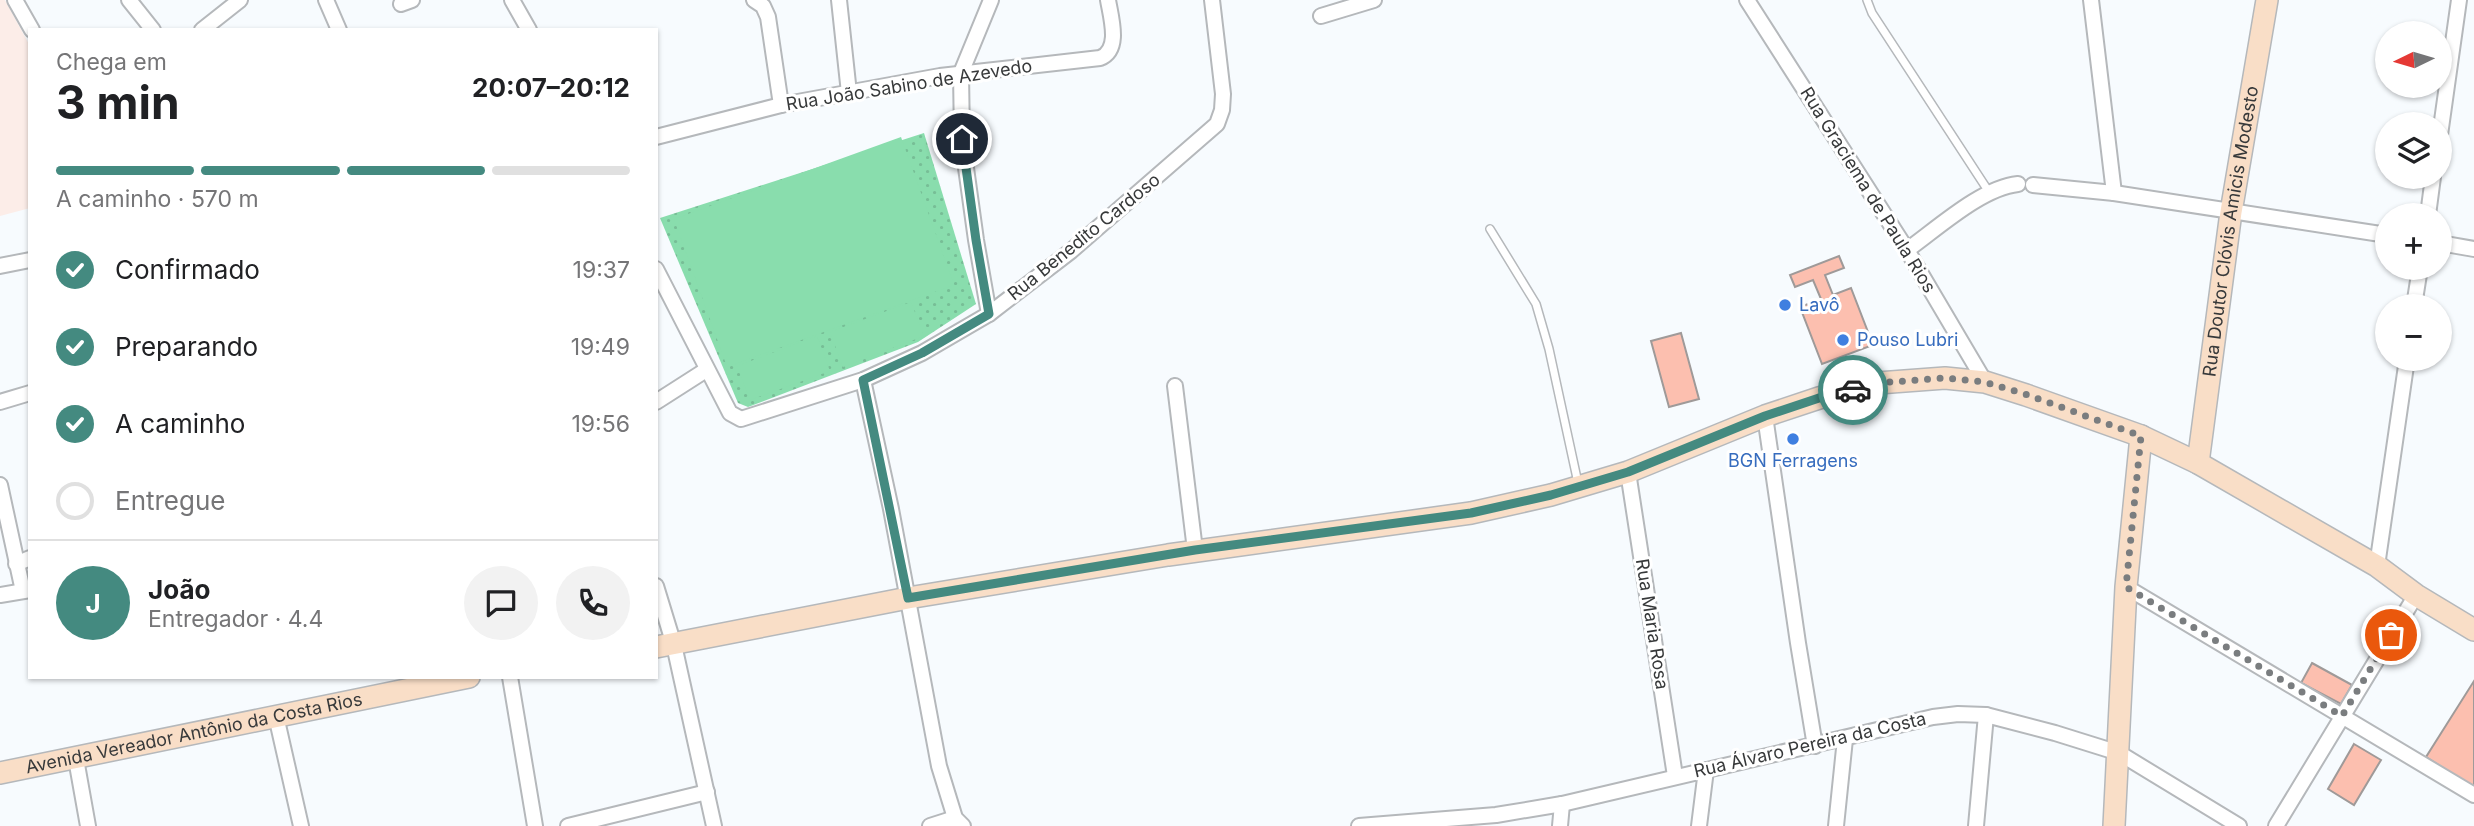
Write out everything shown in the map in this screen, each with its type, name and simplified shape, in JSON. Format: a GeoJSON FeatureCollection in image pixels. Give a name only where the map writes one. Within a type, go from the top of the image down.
{"type":"FeatureCollection","features":[{"type":"Feature","properties":{"kind":"main road","name":"Rua Doutor Clóvis Amicis Modesto"},"geometry":{"type":"LineString","coordinates":[[2198,463],[2231,212],[2267,0]]}},
{"type":"Feature","properties":{"kind":"main road"},"geometry":{"type":"LineString","coordinates":[[665,646],[908,598],[1195,550],[1471,513],[1579,487],[1628,472],[1765,416],[1819,398],[1878,383],[1945,378],[1984,382],[2025,394],[2141,436],[2198,463],[2377,566],[2416,595],[2474,631]]}},
{"type":"Feature","properties":{"kind":"main road"},"geometry":{"type":"LineString","coordinates":[[2114,826],[2126,587],[2141,436]]}},
{"type":"Feature","properties":{"kind":"main road","name":"Avenida Vereador Antônio da Costa Rios"},"geometry":{"type":"LineString","coordinates":[[0,773],[459,679]]}},
{"type":"Feature","properties":{"kind":"street"},"geometry":{"type":"LineString","coordinates":[[15,0],[31,28]]}},
{"type":"Feature","properties":{"kind":"street"},"geometry":{"type":"LineString","coordinates":[[129,0],[151,28]]}},
{"type":"Feature","properties":{"kind":"street"},"geometry":{"type":"LineString","coordinates":[[205,28],[240,0]]}},
{"type":"Feature","properties":{"kind":"street"},"geometry":{"type":"LineString","coordinates":[[326,0],[338,28]]}},
{"type":"Feature","properties":{"kind":"street"},"geometry":{"type":"LineString","coordinates":[[512,0],[528,28]]}},
{"type":"Feature","properties":{"kind":"street"},"geometry":{"type":"LineString","coordinates":[[754,0],[763,6],[768,16],[781,106]]}},
{"type":"Feature","properties":{"kind":"street"},"geometry":{"type":"LineString","coordinates":[[839,0],[849,93]]}},
{"type":"Feature","properties":{"kind":"street"},"geometry":{"type":"LineString","coordinates":[[989,314],[962,139],[961,73],[991,0]]}},
{"type":"Feature","properties":{"kind":"street","name":"Rua João Sabino de Azevedo"},"geometry":{"type":"LineString","coordinates":[[658,137],[781,106],[961,73],[1100,58],[1107,55],[1112,48],[1108,0]]}},
{"type":"Feature","properties":{"kind":"street","name":"Rua Benedito Cardoso"},"geometry":{"type":"LineString","coordinates":[[706,370],[730,413],[741,419],[749,418],[863,380],[922,353],[989,314],[1071,251],[1217,124],[1222,110],[1223,94],[1212,0]]}},
{"type":"Feature","properties":{"kind":"street"},"geometry":{"type":"LineString","coordinates":[[1321,16],[1374,0]]}},
{"type":"Feature","properties":{"kind":"street","name":"Rua Graciema de Paula Rios"},"geometry":{"type":"LineString","coordinates":[[1747,0],[1907,250],[1984,382]]}},
{"type":"Feature","properties":{"kind":"street"},"geometry":{"type":"LineString","coordinates":[[2091,0],[2114,193]]}},
{"type":"Feature","properties":{"kind":"street"},"geometry":{"type":"LineString","coordinates":[[2443,112],[2459,0]]}},
{"type":"Feature","properties":{"kind":"street"},"geometry":{"type":"LineString","coordinates":[[1907,250],[1989,192],[2005,186],[2025,185],[2114,193],[2375,233]]}},
{"type":"Feature","properties":{"kind":"street"},"geometry":{"type":"LineString","coordinates":[[2452,245],[2474,248]]}},
{"type":"Feature","properties":{"kind":"street"},"geometry":{"type":"LineString","coordinates":[[0,266],[28,260]]}},
{"type":"Feature","properties":{"kind":"street"},"geometry":{"type":"LineString","coordinates":[[658,273],[706,370],[658,400]]}},
{"type":"Feature","properties":{"kind":"street"},"geometry":{"type":"LineString","coordinates":[[2377,566],[2405,371]]}},
{"type":"Feature","properties":{"kind":"street"},"geometry":{"type":"LineString","coordinates":[[863,380],[939,766],[959,822],[930,826]]}},
{"type":"Feature","properties":{"kind":"street"},"geometry":{"type":"LineString","coordinates":[[1175,386],[1195,550]]}},
{"type":"Feature","properties":{"kind":"street"},"geometry":{"type":"LineString","coordinates":[[0,402],[28,394]]}},
{"type":"Feature","properties":{"kind":"street"},"geometry":{"type":"LineString","coordinates":[[1765,416],[1815,746]]}},
{"type":"Feature","properties":{"kind":"street","name":"Rua Maria Rosa"},"geometry":{"type":"LineString","coordinates":[[1628,472],[1675,776]]}},
{"type":"Feature","properties":{"kind":"street"},"geometry":{"type":"LineString","coordinates":[[0,485],[16,564],[27,590],[0,595]]}},
{"type":"Feature","properties":{"kind":"street"},"geometry":{"type":"LineString","coordinates":[[16,564],[28,559]]}},
{"type":"Feature","properties":{"kind":"street"},"geometry":{"type":"LineString","coordinates":[[2126,587],[2474,795]]}},
{"type":"Feature","properties":{"kind":"street"},"geometry":{"type":"LineString","coordinates":[[2276,826],[2416,595]]}},
{"type":"Feature","properties":{"kind":"street"},"geometry":{"type":"LineString","coordinates":[[658,599],[665,646],[707,792],[714,826]]}},
{"type":"Feature","properties":{"kind":"street"},"geometry":{"type":"LineString","coordinates":[[510,679],[535,826]]}},
{"type":"Feature","properties":{"kind":"street","name":"Rua Álvaro Pereira da Costa"},"geometry":{"type":"LineString","coordinates":[[1359,826],[1418,824],[1496,816],[1562,804],[1933,717],[1958,714],[1986,715],[2119,753],[2239,826]]}},
{"type":"Feature","properties":{"kind":"street"},"geometry":{"type":"LineString","coordinates":[[1976,826],[1986,715]]}},
{"type":"Feature","properties":{"kind":"street"},"geometry":{"type":"LineString","coordinates":[[276,716],[301,826]]}},
{"type":"Feature","properties":{"kind":"street"},"geometry":{"type":"LineString","coordinates":[[1836,826],[1845,739]]}},
{"type":"Feature","properties":{"kind":"street"},"geometry":{"type":"LineString","coordinates":[[76,759],[88,826]]}},
{"type":"Feature","properties":{"kind":"street"},"geometry":{"type":"LineString","coordinates":[[1699,826],[1706,770]]}},
{"type":"Feature","properties":{"kind":"street"},"geometry":{"type":"LineString","coordinates":[[568,826],[707,792]]}},
{"type":"Feature","properties":{"kind":"street"},"geometry":{"type":"LineString","coordinates":[[1560,826],[1562,804]]}},
{"type":"Feature","properties":{"kind":"lane"},"geometry":{"type":"LineString","coordinates":[[1867,0],[1872,13],[1989,192]]}},
{"type":"Feature","properties":{"kind":"lane"},"geometry":{"type":"LineString","coordinates":[[1490,229],[1536,304],[1549,349],[1579,487]]}},
{"type":"Feature","properties":{"kind":"shaded area"},"geometry":{"type":"Polygon","coordinates":[[[0,0],[5,0],[28,42],[28,209],[0,216],[0,0]]]}},
{"type":"Feature","properties":{"kind":"green space"},"geometry":{"type":"Polygon","coordinates":[[[924,133],[976,304],[918,342],[748,407],[738,403],[660,218],[924,133]]]}},
{"type":"Feature","properties":{"kind":"green space"},"geometry":{"type":"Polygon","coordinates":[[[901,137],[954,285],[727,367],[674,219],[901,137]]]}},
{"type":"Feature","properties":{"kind":"green space"},"geometry":{"type":"Polygon","coordinates":[[[911,302],[924,336],[843,367],[830,332],[911,302]]]}},
{"type":"Feature","properties":{"kind":"green space"},"geometry":{"type":"Polygon","coordinates":[[[817,336],[830,371],[750,400],[737,366],[817,336]]]}},
{"type":"Feature","properties":{"kind":"building"},"geometry":{"type":"Polygon","coordinates":[[[1839,256],[1844,268],[1825,275],[1833,295],[1851,288],[1873,345],[1822,364],[1800,307],[1821,299],[1813,280],[1795,287],[1790,275],[1839,256]]]}},
{"type":"Feature","properties":{"kind":"building"},"geometry":{"type":"Polygon","coordinates":[[[1681,333],[1699,399],[1669,407],[1651,341],[1681,333]]]}},
{"type":"Feature","properties":{"kind":"building"},"geometry":{"type":"Polygon","coordinates":[[[2312,663],[2352,685],[2341,704],[2301,683],[2312,663]]]}},
{"type":"Feature","properties":{"kind":"building"},"geometry":{"type":"Polygon","coordinates":[[[2474,681],[2474,788],[2426,757],[2474,681]]]}},
{"type":"Feature","properties":{"kind":"building"},"geometry":{"type":"Polygon","coordinates":[[[2354,744],[2381,760],[2354,805],[2328,789],[2354,744]]]}},
{"type":"Feature","properties":{"kind":"way so far"},"geometry":{"type":"LineString","coordinates":[[1853,390],[1878,383],[1945,378],[1984,382],[2141,436],[2126,587],[2342,716],[2391,635]]}},
{"type":"Feature","properties":{"kind":"place","name":"Lavô"},"geometry":{"type":"Point","coordinates":[1785,305]}},
{"type":"Feature","properties":{"kind":"place","name":"Pouso Lubri"},"geometry":{"type":"Point","coordinates":[1843,340]}},
{"type":"Feature","properties":{"kind":"place","name":"BGN Ferragens"},"geometry":{"type":"Point","coordinates":[1793,439]}},
{"type":"Feature","properties":{"kind":"route"},"geometry":{"type":"LineString","coordinates":[[962,139],[989,314],[922,353],[863,380],[908,598],[1195,550],[1471,513],[1551,495],[1628,472],[1765,416],[1853,390]]}}]}
